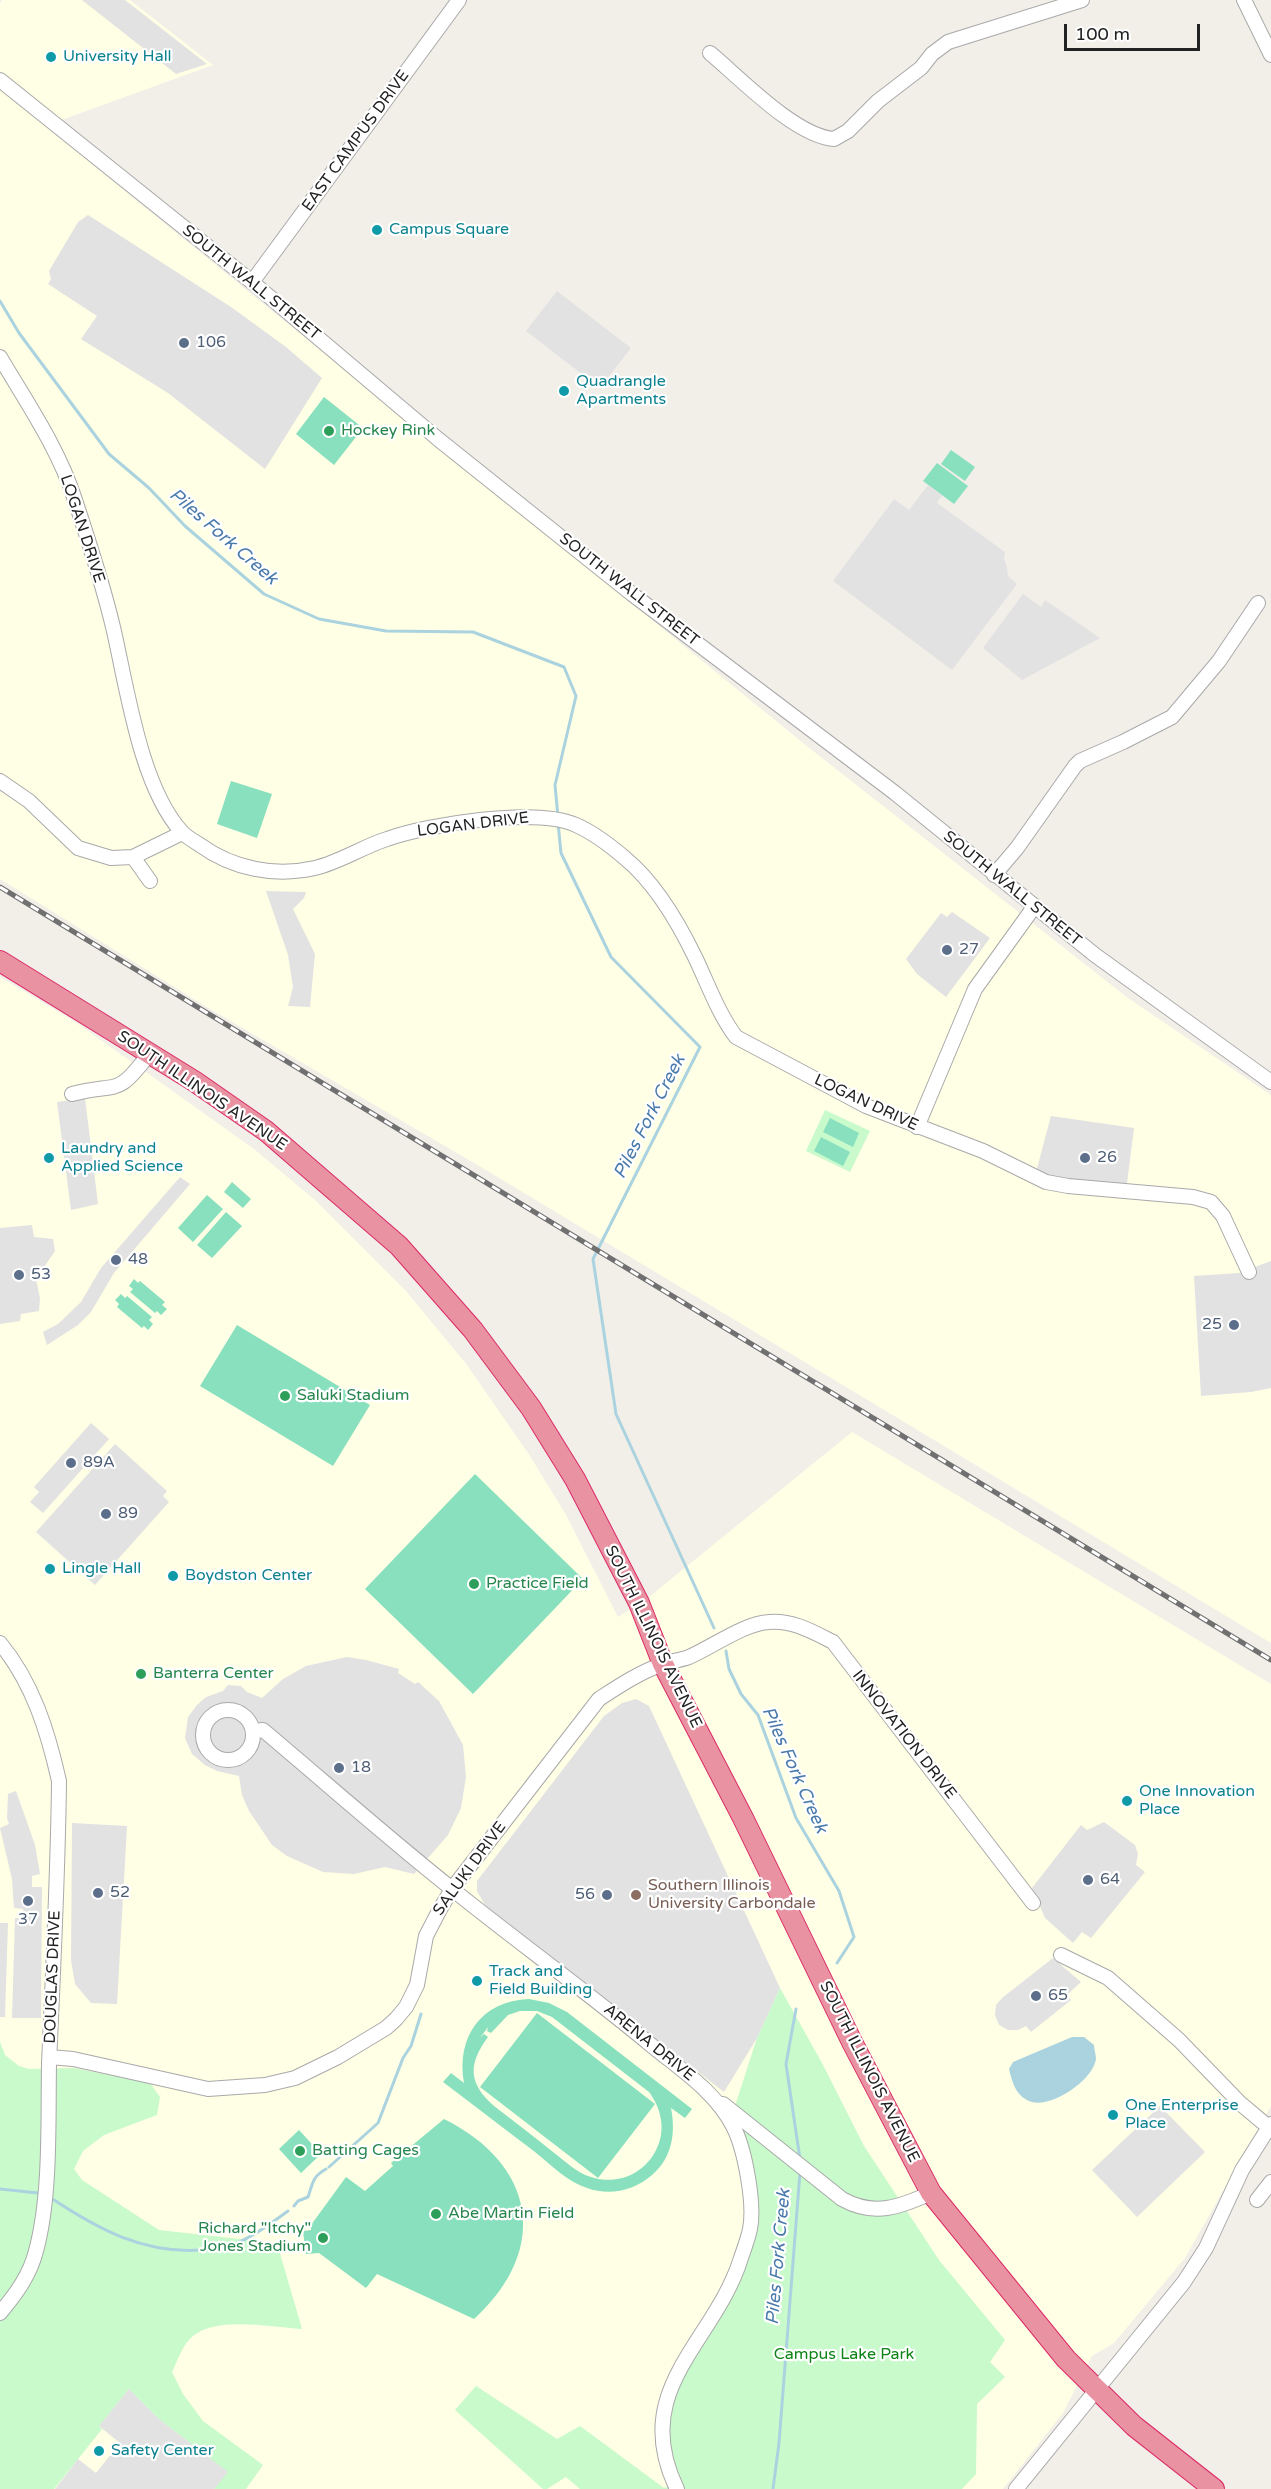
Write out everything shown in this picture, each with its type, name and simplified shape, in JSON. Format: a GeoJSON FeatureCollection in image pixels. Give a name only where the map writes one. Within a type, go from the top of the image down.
{"type":"FeatureCollection","features":[{"type":"Feature","properties":{"kind":"highway","name":"SOUTH ILLINOIS AVENUE"},"geometry":{"type":"LineString","coordinates":[[0,961],[211,1093],[296,1155],[399,1246],[473,1330],[531,1408],[575,1479],[639,1603],[663,1664],[743,1818],[852,2042],[931,2193],[1066,2360],[1148,2438],[1214,2489]]}},
{"type":"Feature","properties":{"kind":"street","name":"EAST CAMPUS DRIVE"},"geometry":{"type":"LineString","coordinates":[[252,282],[459,0]]}},
{"type":"Feature","properties":{"kind":"street"},"geometry":{"type":"LineString","coordinates":[[710,53],[792,122],[808,132],[834,139],[848,131],[878,101],[921,68],[932,54],[948,42],[1082,0]]}},
{"type":"Feature","properties":{"kind":"street"},"geometry":{"type":"LineString","coordinates":[[1244,0],[1271,55]]}},
{"type":"Feature","properties":{"kind":"street","name":"SOUTH WALL STREET"},"geometry":{"type":"LineString","coordinates":[[0,80],[252,282],[438,439],[623,587],[895,793],[1095,955],[1271,1082]]}},
{"type":"Feature","properties":{"kind":"street","name":"LOGAN DRIVE"},"geometry":{"type":"LineString","coordinates":[[0,357],[38,420],[69,481],[112,623],[150,777],[161,802],[182,833],[206,850],[234,863],[266,871],[290,872],[316,868],[347,858],[386,839],[435,827],[518,816],[558,821],[580,827],[628,861],[661,898],[693,953],[724,1021],[736,1037],[866,1106],[983,1151],[1046,1182],[1193,1197],[1211,1202],[1223,1216],[1249,1272]]}},
{"type":"Feature","properties":{"kind":"street"},"geometry":{"type":"LineString","coordinates":[[994,875],[1017,848],[1075,766],[1080,761],[1172,717],[1219,661],[1258,603]]}},
{"type":"Feature","properties":{"kind":"street"},"geometry":{"type":"LineString","coordinates":[[0,781],[29,801],[78,848],[111,858],[133,857],[182,833]]}},
{"type":"Feature","properties":{"kind":"street"},"geometry":{"type":"LineString","coordinates":[[133,857],[150,881]]}},
{"type":"Feature","properties":{"kind":"street"},"geometry":{"type":"LineString","coordinates":[[917,1127],[975,989],[1034,907]]}},
{"type":"Feature","properties":{"kind":"street"},"geometry":{"type":"LineString","coordinates":[[72,1094],[113,1089],[122,1085],[149,1054]]}},
{"type":"Feature","properties":{"kind":"street","name":"INNOVATION DRIVE"},"geometry":{"type":"LineString","coordinates":[[663,1664],[687,1658],[744,1630],[766,1622],[786,1622],[807,1628],[833,1642],[1033,1903]]}},
{"type":"Feature","properties":{"kind":"street","name":"DOUGLAS DRIVE"},"geometry":{"type":"LineString","coordinates":[[0,1643],[24,1678],[38,1710],[49,1739],[59,1782],[47,2150],[42,2219],[36,2251],[25,2279],[0,2313]]}},
{"type":"Feature","properties":{"kind":"street","name":"SALUKI DRIVE"},"geometry":{"type":"LineString","coordinates":[[50,2057],[94,2064],[208,2089],[264,2085],[295,2078],[338,2058],[386,2028],[406,2007],[417,1985],[426,1936],[452,1889],[599,1699],[619,1686],[663,1664]]}},
{"type":"Feature","properties":{"kind":"street","name":"ARENA DRIVE"},"geometry":{"type":"LineString","coordinates":[[253,1731],[263,1730],[452,1889],[608,2009],[710,2094],[733,2126],[751,2197],[750,2228],[740,2263],[717,2309],[691,2347],[675,2378],[669,2396],[662,2432],[664,2448],[677,2489]]}},
{"type":"Feature","properties":{"kind":"street"},"geometry":{"type":"LineString","coordinates":[[1016,2489],[1184,2282],[1206,2248],[1242,2170],[1270,2128],[1179,2040],[1108,1978],[1061,1955]]}},
{"type":"Feature","properties":{"kind":"street"},"geometry":{"type":"LineString","coordinates":[[710,2094],[842,2199],[856,2206],[884,2210],[931,2193]]}},
{"type":"Feature","properties":{"kind":"street"},"geometry":{"type":"LineString","coordinates":[[1257,2200],[1271,2182]]}},
{"type":"Feature","properties":{"kind":"shaded area"},"geometry":{"type":"Polygon","coordinates":[[[2,0],[130,0],[213,65],[45,126],[808,747],[1128,998],[1271,1095],[1271,1643],[486,1170],[205,1006],[0,879],[0,3],[2,0]]]}},
{"type":"Feature","properties":{"kind":"shaded area"},"geometry":{"type":"Polygon","coordinates":[[[82,0],[125,0],[207,64],[176,74],[82,0]]]}},
{"type":"Feature","properties":{"kind":"shaded area","name":"106"},"geometry":{"type":"Polygon","coordinates":[[[88,215],[231,307],[286,347],[322,378],[265,469],[168,393],[81,339],[97,316],[48,284],[51,279],[49,271],[78,222],[88,215]]]}},
{"type":"Feature","properties":{"kind":"shaded area"},"geometry":{"type":"Polygon","coordinates":[[[557,291],[631,348],[600,388],[526,331],[557,291]]]}},
{"type":"Feature","properties":{"kind":"shaded area"},"geometry":{"type":"Polygon","coordinates":[[[928,485],[942,495],[937,503],[1005,552],[1004,559],[1008,576],[1017,584],[952,670],[833,581],[894,499],[909,510],[928,485]]]}},
{"type":"Feature","properties":{"kind":"shaded area"},"geometry":{"type":"Polygon","coordinates":[[[1023,594],[1041,607],[1045,600],[1100,638],[1022,680],[983,648],[1023,594]]]}},
{"type":"Feature","properties":{"kind":"shaded area"},"geometry":{"type":"Polygon","coordinates":[[[266,891],[306,892],[304,898],[293,909],[315,954],[310,1007],[288,1006],[293,987],[288,955],[266,891]]]}},
{"type":"Feature","properties":{"kind":"shaded area","name":"27"},"geometry":{"type":"Polygon","coordinates":[[[952,912],[990,938],[946,997],[917,974],[906,959],[941,913],[947,917],[952,912]]]}},
{"type":"Feature","properties":{"kind":"shaded area","name":"Southern Illinois University Carbondale"},"geometry":{"type":"Polygon","coordinates":[[[0,977],[77,1023],[254,1149],[315,1200],[405,1290],[467,1365],[530,1456],[566,1515],[618,1617],[649,1597],[852,1432],[1271,1684],[1271,2106],[1185,2258],[1114,2343],[1092,2356],[1063,2413],[1003,2489],[0,2489],[0,977]]]}},
{"type":"Feature","properties":{"kind":"shaded area"},"geometry":{"type":"Polygon","coordinates":[[[85,1098],[98,1204],[71,1210],[57,1102],[85,1098]]]}},
{"type":"Feature","properties":{"kind":"shaded area","name":"26"},"geometry":{"type":"Polygon","coordinates":[[[1051,1116],[1134,1128],[1126,1191],[1035,1176],[1051,1116]]]}},
{"type":"Feature","properties":{"kind":"shaded area","name":"48"},"geometry":{"type":"Polygon","coordinates":[[[180,1177],[190,1184],[114,1273],[91,1312],[78,1325],[47,1345],[43,1332],[58,1324],[81,1302],[101,1268],[180,1177]]]}},
{"type":"Feature","properties":{"kind":"shaded area","name":"53"},"geometry":{"type":"Polygon","coordinates":[[[32,1225],[34,1237],[53,1239],[55,1251],[36,1279],[40,1298],[39,1311],[21,1314],[20,1321],[0,1324],[0,1228],[32,1225]]]}},
{"type":"Feature","properties":{"kind":"shaded area","name":"25"},"geometry":{"type":"Polygon","coordinates":[[[1271,1261],[1271,1388],[1201,1396],[1194,1276],[1239,1273],[1271,1261]]]}},
{"type":"Feature","properties":{"kind":"shaded area","name":"89A"},"geometry":{"type":"Polygon","coordinates":[[[91,1423],[109,1439],[43,1513],[30,1502],[39,1492],[34,1487],[91,1423]]]}},
{"type":"Feature","properties":{"kind":"shaded area","name":"89"},"geometry":{"type":"Polygon","coordinates":[[[115,1444],[167,1491],[163,1496],[169,1502],[95,1585],[36,1532],[115,1444]]]}},
{"type":"Feature","properties":{"kind":"shaded area","name":"18"},"geometry":{"type":"Polygon","coordinates":[[[347,1657],[399,1669],[398,1673],[415,1684],[418,1682],[439,1701],[463,1745],[466,1777],[461,1808],[448,1835],[414,1874],[385,1867],[354,1874],[323,1872],[287,1856],[272,1845],[249,1811],[242,1795],[239,1776],[217,1771],[205,1765],[192,1754],[185,1738],[188,1717],[197,1705],[206,1697],[223,1691],[228,1685],[241,1686],[247,1692],[262,1698],[283,1679],[306,1666],[347,1657]]]}},
{"type":"Feature","properties":{"kind":"shaded area","name":"56"},"geometry":{"type":"Polygon","coordinates":[[[636,1699],[649,1706],[780,1988],[757,2038],[724,2092],[485,1905],[477,1891],[477,1881],[604,1716],[622,1703],[636,1699]]]}},
{"type":"Feature","properties":{"kind":"shaded area","name":"37"},"geometry":{"type":"Polygon","coordinates":[[[16,1791],[35,1845],[40,1874],[32,1876],[32,1887],[42,1887],[41,2018],[12,2018],[15,1918],[23,1918],[23,1909],[14,1908],[12,1879],[0,1828],[9,1824],[8,1794],[16,1791]]]}},
{"type":"Feature","properties":{"kind":"shaded area","name":"64"},"geometry":{"type":"Polygon","coordinates":[[[1104,1822],[1135,1845],[1138,1854],[1136,1865],[1145,1872],[1091,1938],[1082,1932],[1073,1943],[1045,1918],[1032,1888],[1081,1825],[1087,1830],[1104,1822]]]}},
{"type":"Feature","properties":{"kind":"shaded area","name":"52"},"geometry":{"type":"Polygon","coordinates":[[[72,1823],[127,1826],[117,2004],[91,2003],[75,1984],[71,1960],[72,1823]]]}},
{"type":"Feature","properties":{"kind":"shaded area","name":"37"},"geometry":{"type":"Polygon","coordinates":[[[0,1923],[8,1923],[5,2017],[0,2017],[0,1923]]]}},
{"type":"Feature","properties":{"kind":"shaded area","name":"65"},"geometry":{"type":"Polygon","coordinates":[[[1053,1958],[1081,1982],[1067,1995],[1071,2000],[1031,2032],[1026,2026],[1018,2030],[1008,2030],[999,2025],[995,2015],[996,2005],[1053,1958]]]}},
{"type":"Feature","properties":{"kind":"shaded area"},"geometry":{"type":"Polygon","coordinates":[[[1160,2106],[1205,2152],[1137,2217],[1092,2170],[1160,2106]]]}},
{"type":"Feature","properties":{"kind":"shaded area"},"geometry":{"type":"Polygon","coordinates":[[[129,2389],[159,2419],[228,2472],[214,2489],[55,2489],[78,2459],[96,2473],[120,2443],[99,2426],[129,2389]]]}},
{"type":"Feature","properties":{"kind":"green space","name":"Hockey Rink"},"geometry":{"type":"Polygon","coordinates":[[[324,397],[363,428],[334,465],[296,434],[324,397]]]}},
{"type":"Feature","properties":{"kind":"green space"},"geometry":{"type":"Polygon","coordinates":[[[951,450],[975,467],[965,481],[941,464],[951,450]]]}},
{"type":"Feature","properties":{"kind":"green space"},"geometry":{"type":"Polygon","coordinates":[[[937,463],[968,486],[954,504],[923,481],[937,463]]]}},
{"type":"Feature","properties":{"kind":"green space"},"geometry":{"type":"Polygon","coordinates":[[[231,781],[272,794],[257,838],[217,824],[231,781]]]}},
{"type":"Feature","properties":{"kind":"green space"},"geometry":{"type":"Polygon","coordinates":[[[825,1110],[870,1131],[850,1172],[806,1151],[825,1110]]]}},
{"type":"Feature","properties":{"kind":"green space"},"geometry":{"type":"Polygon","coordinates":[[[830,1118],[859,1133],[853,1147],[823,1132],[830,1118]]]}},
{"type":"Feature","properties":{"kind":"green space"},"geometry":{"type":"Polygon","coordinates":[[[821,1137],[850,1152],[843,1166],[814,1151],[821,1137]]]}},
{"type":"Feature","properties":{"kind":"green space"},"geometry":{"type":"Polygon","coordinates":[[[232,1182],[251,1199],[243,1208],[224,1192],[232,1182]]]}},
{"type":"Feature","properties":{"kind":"green space"},"geometry":{"type":"Polygon","coordinates":[[[207,1195],[223,1209],[193,1242],[178,1228],[207,1195]]]}},
{"type":"Feature","properties":{"kind":"green space"},"geometry":{"type":"Polygon","coordinates":[[[226,1212],[242,1226],[212,1258],[197,1245],[226,1212]]]}},
{"type":"Feature","properties":{"kind":"green space"},"geometry":{"type":"Polygon","coordinates":[[[134,1279],[138,1283],[140,1281],[165,1302],[162,1305],[167,1309],[161,1315],[157,1311],[155,1313],[130,1292],[133,1289],[129,1286],[134,1279]]]}},
{"type":"Feature","properties":{"kind":"green space"},"geometry":{"type":"Polygon","coordinates":[[[121,1294],[125,1298],[127,1296],[152,1317],[149,1320],[153,1324],[148,1330],[144,1326],[142,1328],[117,1307],[119,1304],[115,1300],[121,1294]]]}},
{"type":"Feature","properties":{"kind":"green space","name":"Saluki Stadium"},"geometry":{"type":"Polygon","coordinates":[[[237,1325],[370,1405],[333,1466],[200,1386],[237,1325]]]}},
{"type":"Feature","properties":{"kind":"green space","name":"Practice Field"},"geometry":{"type":"Polygon","coordinates":[[[475,1474],[583,1579],[473,1694],[365,1589],[475,1474]]]}},
{"type":"Feature","properties":{"kind":"green space","name":"Campus Lake Park"},"geometry":{"type":"Polygon","coordinates":[[[780,1988],[822,2063],[864,2146],[939,2260],[1005,2340],[990,2362],[1005,2377],[977,2404],[976,2474],[962,2489],[580,2489],[566,2477],[547,2489],[543,2489],[455,2410],[476,2386],[557,2439],[580,2426],[664,2488],[674,2484],[664,2414],[717,2309],[750,2228],[733,2112],[757,2038],[780,1988]]]}},
{"type":"Feature","properties":{"kind":"green space"},"geometry":{"type":"Polygon","coordinates":[[[529,1999],[549,2003],[567,2012],[692,2109],[685,2118],[671,2108],[673,2127],[671,2144],[664,2161],[652,2175],[637,2185],[612,2192],[595,2190],[573,2182],[443,2082],[451,2073],[464,2083],[464,2051],[475,2024],[497,2006],[529,1999]],[[520,2011],[508,2015],[491,2033],[487,2031],[488,2027],[480,2038],[484,2034],[488,2037],[474,2065],[475,2081],[479,2089],[494,2106],[581,2173],[611,2180],[638,2171],[652,2157],[660,2141],[661,2119],[653,2098],[649,2092],[552,2017],[537,2011],[520,2011]]]}},
{"type":"Feature","properties":{"kind":"green space"},"geometry":{"type":"Polygon","coordinates":[[[537,2013],[655,2104],[598,2178],[480,2087],[537,2013]]]}},
{"type":"Feature","properties":{"kind":"green space"},"geometry":{"type":"Polygon","coordinates":[[[0,2042],[5,2055],[19,2066],[29,2069],[74,2068],[150,2083],[160,2097],[157,2115],[104,2135],[83,2151],[74,2169],[82,2180],[159,2230],[266,2242],[279,2250],[302,2329],[230,2324],[203,2330],[186,2344],[172,2372],[183,2394],[203,2421],[263,2465],[246,2489],[214,2489],[227,2472],[159,2419],[129,2389],[99,2426],[102,2429],[54,2489],[0,2489],[0,2042]]]}},
{"type":"Feature","properties":{"kind":"green space","name":"Abe Martin Field"},"geometry":{"type":"Polygon","coordinates":[[[444,2119],[475,2138],[498,2159],[514,2184],[522,2210],[522,2237],[515,2265],[499,2292],[474,2319],[377,2274],[366,2288],[319,2253],[306,2254],[303,2231],[311,2230],[311,2225],[346,2177],[365,2191],[393,2166],[391,2163],[444,2119]]]}},
{"type":"Feature","properties":{"kind":"green space","name":"Batting Cages"},"geometry":{"type":"Polygon","coordinates":[[[299,2130],[321,2154],[301,2173],[279,2149],[299,2130]]]}},
{"type":"Feature","properties":{"kind":"water"},"geometry":{"type":"Polygon","coordinates":[[[1072,2037],[1084,2037],[1094,2045],[1096,2059],[1087,2076],[1068,2092],[1046,2102],[1036,2103],[1023,2097],[1017,2091],[1011,2078],[1009,2069],[1013,2062],[1072,2037]]]}},
{"type":"Feature","properties":{"kind":"waterway","name":"Piles Fork Creek"},"geometry":{"type":"LineString","coordinates":[[0,301],[19,333],[109,454],[149,488],[185,526],[264,594],[319,619],[386,631],[473,632],[564,667],[576,696],[555,785],[558,817]]}},
{"type":"Feature","properties":{"kind":"waterway","name":"Piles Fork Creek"},"geometry":{"type":"LineString","coordinates":[[558,823],[561,853],[611,957],[700,1047],[593,1259],[616,1414],[714,1628]]}},
{"type":"Feature","properties":{"kind":"waterway","name":"Piles Fork Creek"},"geometry":{"type":"LineString","coordinates":[[726,1651],[729,1669],[741,1694],[758,1715],[796,1818],[839,1891],[854,1937],[837,1963]]}},
{"type":"Feature","properties":{"kind":"waterway","name":"Piles Fork Creek"},"geometry":{"type":"LineString","coordinates":[[796,2009],[786,2064],[800,2159]]}},
{"type":"Feature","properties":{"kind":"waterway"},"geometry":{"type":"LineString","coordinates":[[329,2167],[378,2123],[403,2058],[411,2046],[421,2014]]}},
{"type":"Feature","properties":{"kind":"waterway"},"geometry":{"type":"LineString","coordinates":[[294,2206],[298,2201],[308,2197],[315,2178],[326,2169]]}},
{"type":"Feature","properties":{"kind":"waterway","name":"Piles Fork Creek"},"geometry":{"type":"LineString","coordinates":[[773,2489],[779,2443],[800,2172]]}},
{"type":"Feature","properties":{"kind":"waterway"},"geometry":{"type":"LineString","coordinates":[[0,2189],[38,2193]]}},
{"type":"Feature","properties":{"kind":"waterway"},"geometry":{"type":"LineString","coordinates":[[51,2198],[86,2220],[122,2237],[160,2248],[180,2250],[215,2250],[233,2245],[258,2232],[288,2211]]}},
{"type":"Feature","properties":{"kind":"railway"},"geometry":{"type":"LineString","coordinates":[[0,887],[1271,1660]]}},
{"type":"Feature","properties":{"kind":"place","name":"University Hall"},"geometry":{"type":"Point","coordinates":[51,57]}},
{"type":"Feature","properties":{"kind":"place","name":"Campus Square"},"geometry":{"type":"Point","coordinates":[377,230]}},
{"type":"Feature","properties":{"kind":"place","name":"106"},"geometry":{"type":"Point","coordinates":[184,343]}},
{"type":"Feature","properties":{"kind":"place","name":"Quadrangle Apartments"},"geometry":{"type":"Point","coordinates":[564,391]}},
{"type":"Feature","properties":{"kind":"place","name":"Hockey Rink"},"geometry":{"type":"Point","coordinates":[329,431]}},
{"type":"Feature","properties":{"kind":"place","name":"27"},"geometry":{"type":"Point","coordinates":[947,950]}},
{"type":"Feature","properties":{"kind":"place","name":"Laundry and Applied Science"},"geometry":{"type":"Point","coordinates":[49,1158]}},
{"type":"Feature","properties":{"kind":"place","name":"26"},"geometry":{"type":"Point","coordinates":[1085,1158]}},
{"type":"Feature","properties":{"kind":"place","name":"48"},"geometry":{"type":"Point","coordinates":[116,1260]}},
{"type":"Feature","properties":{"kind":"place","name":"53"},"geometry":{"type":"Point","coordinates":[19,1275]}},
{"type":"Feature","properties":{"kind":"place","name":"25"},"geometry":{"type":"Point","coordinates":[1234,1325]}},
{"type":"Feature","properties":{"kind":"place","name":"Saluki Stadium"},"geometry":{"type":"Point","coordinates":[285,1396]}},
{"type":"Feature","properties":{"kind":"place","name":"89A"},"geometry":{"type":"Point","coordinates":[71,1463]}},
{"type":"Feature","properties":{"kind":"place","name":"89"},"geometry":{"type":"Point","coordinates":[106,1514]}},
{"type":"Feature","properties":{"kind":"place","name":"Lingle Hall"},"geometry":{"type":"Point","coordinates":[50,1569]}},
{"type":"Feature","properties":{"kind":"place","name":"Boydston Center"},"geometry":{"type":"Point","coordinates":[173,1576]}},
{"type":"Feature","properties":{"kind":"place","name":"Practice Field"},"geometry":{"type":"Point","coordinates":[474,1584]}},
{"type":"Feature","properties":{"kind":"place","name":"Banterra Center"},"geometry":{"type":"Point","coordinates":[141,1674]}},
{"type":"Feature","properties":{"kind":"place","name":"18"},"geometry":{"type":"Point","coordinates":[339,1768]}},
{"type":"Feature","properties":{"kind":"place","name":"One Innovation Place"},"geometry":{"type":"Point","coordinates":[1127,1801]}},
{"type":"Feature","properties":{"kind":"place","name":"64"},"geometry":{"type":"Point","coordinates":[1088,1880]}},
{"type":"Feature","properties":{"kind":"place","name":"52"},"geometry":{"type":"Point","coordinates":[98,1893]}},
{"type":"Feature","properties":{"kind":"place","name":"56"},"geometry":{"type":"Point","coordinates":[607,1895]}},
{"type":"Feature","properties":{"kind":"place","name":"Southern Illinois University Carbondale"},"geometry":{"type":"Point","coordinates":[636,1895]}},
{"type":"Feature","properties":{"kind":"place","name":"37"},"geometry":{"type":"Point","coordinates":[28,1901]}},
{"type":"Feature","properties":{"kind":"place","name":"Track and Field Building"},"geometry":{"type":"Point","coordinates":[477,1981]}},
{"type":"Feature","properties":{"kind":"place","name":"65"},"geometry":{"type":"Point","coordinates":[1036,1996]}},
{"type":"Feature","properties":{"kind":"place","name":"One Enterprise Place"},"geometry":{"type":"Point","coordinates":[1113,2115]}},
{"type":"Feature","properties":{"kind":"place","name":"Batting Cages"},"geometry":{"type":"Point","coordinates":[300,2151]}},
{"type":"Feature","properties":{"kind":"place","name":"Abe Martin Field"},"geometry":{"type":"Point","coordinates":[436,2214]}},
{"type":"Feature","properties":{"kind":"place","name":"Richard \"Itchy\" Jones Stadium"},"geometry":{"type":"Point","coordinates":[323,2238]}},
{"type":"Feature","properties":{"kind":"place","name":"Safety Center"},"geometry":{"type":"Point","coordinates":[99,2451]}}]}
